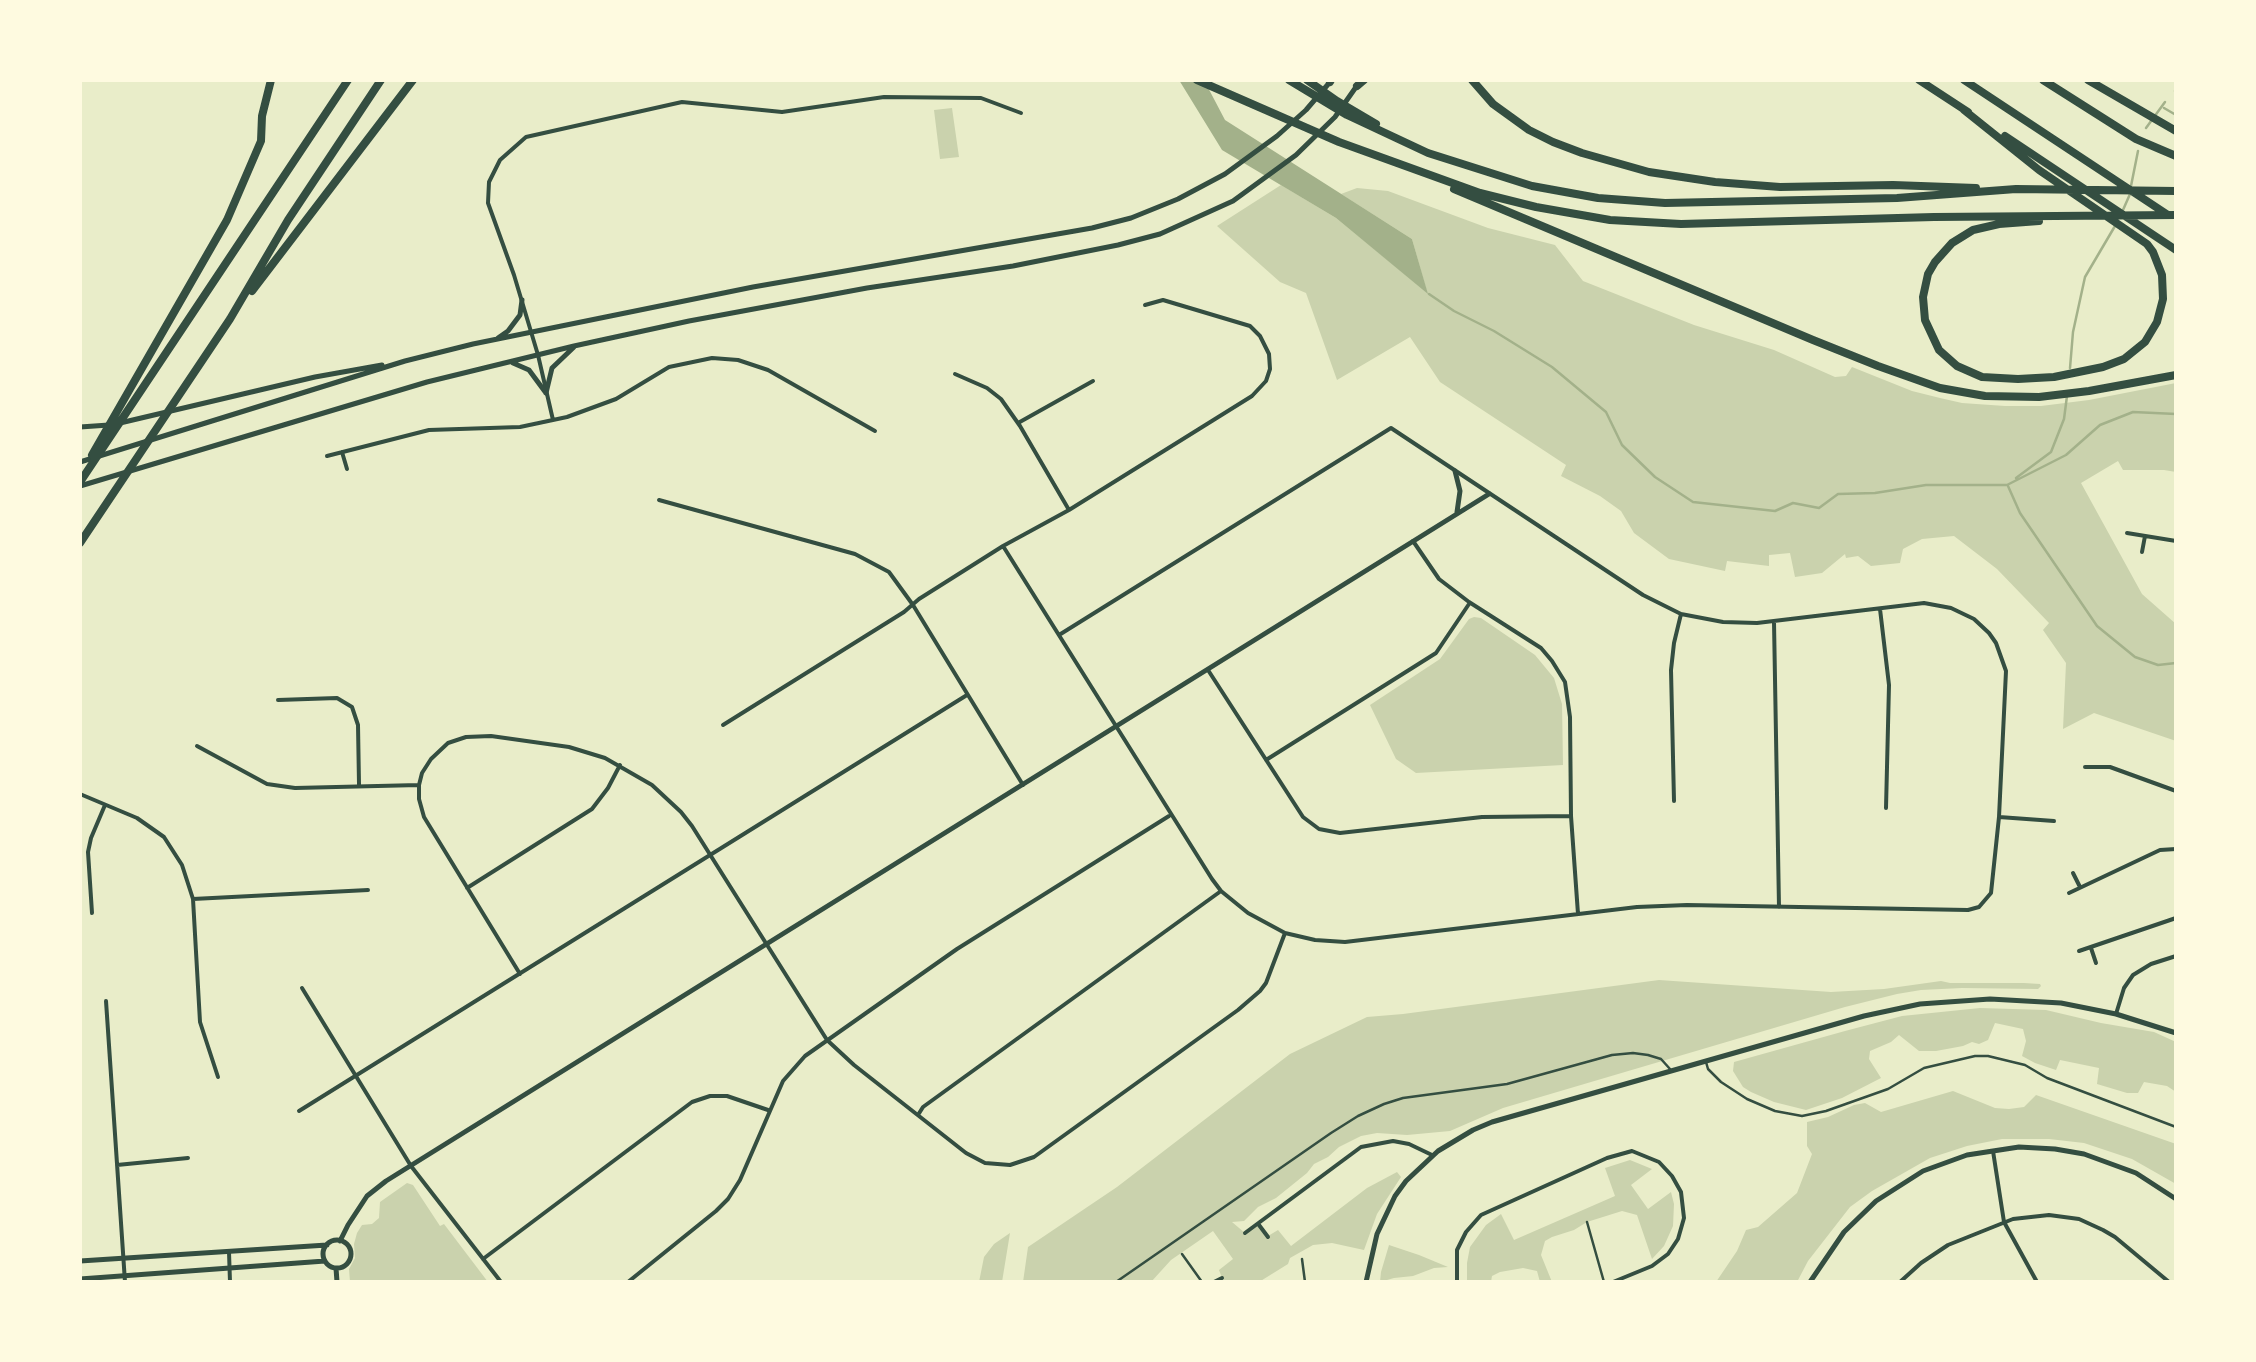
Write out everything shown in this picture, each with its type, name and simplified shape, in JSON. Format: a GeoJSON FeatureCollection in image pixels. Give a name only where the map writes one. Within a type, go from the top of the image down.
{"type":"FeatureCollection","features":[{"type":"Feature","properties":{"kind":"highway"},"geometry":{"type":"LineString","coordinates":[[80,481],[217,241],[261,141],[262,116],[271,80]]}},
{"type":"Feature","properties":{"kind":"highway"},"geometry":{"type":"LineString","coordinates":[[80,481],[348,80]]}},
{"type":"Feature","properties":{"kind":"highway"},"geometry":{"type":"LineString","coordinates":[[80,543],[230,319],[288,220],[381,80]]}},
{"type":"Feature","properties":{"kind":"highway"},"geometry":{"type":"LineString","coordinates":[[230,319],[414,80]]}},
{"type":"Feature","properties":{"kind":"highway"},"geometry":{"type":"LineString","coordinates":[[1196,80],[1813,340],[1940,388],[1985,396],[2052,396],[2176,375]]}},
{"type":"Feature","properties":{"kind":"highway"},"geometry":{"type":"LineString","coordinates":[[1289,80],[1347,116],[1414,147],[1499,177],[1598,198],[1665,204],[1897,198],[2016,190]]}},
{"type":"Feature","properties":{"kind":"highway"},"geometry":{"type":"LineString","coordinates":[[1307,80],[1359,115],[1499,177]]}},
{"type":"Feature","properties":{"kind":"highway"},"geometry":{"type":"LineString","coordinates":[[1472,80],[1493,104],[1552,142],[1649,172],[1780,187],[1893,185],[2176,191]]}},
{"type":"Feature","properties":{"kind":"highway"},"geometry":{"type":"LineString","coordinates":[[1919,80],[2176,250]]}},
{"type":"Feature","properties":{"kind":"highway"},"geometry":{"type":"LineString","coordinates":[[1964,80],[2176,218]]}},
{"type":"Feature","properties":{"kind":"highway"},"geometry":{"type":"LineString","coordinates":[[2043,80],[2136,139],[2176,156]]}},
{"type":"Feature","properties":{"kind":"highway"},"geometry":{"type":"LineString","coordinates":[[2088,80],[2176,130]]}},
{"type":"Feature","properties":{"kind":"highway"},"geometry":{"type":"LineString","coordinates":[[1964,110],[2039,170],[2138,236],[2153,252],[2162,275],[2163,299],[2157,322],[2145,342],[2115,363],[2053,377],[2000,379],[1982,377],[1957,366],[1940,350],[1928,330],[1923,308],[1928,274],[1942,252],[1973,230],[2088,216]]}},
{"type":"Feature","properties":{"kind":"highway"},"geometry":{"type":"LineString","coordinates":[[1367,153],[1509,202],[1610,220],[1714,224],[1934,217],[2176,218]]}},
{"type":"Feature","properties":{"kind":"street"},"geometry":{"type":"LineString","coordinates":[[80,426],[102,427],[314,377],[752,287],[1131,218],[1226,174],[1278,136],[1331,81]]}},
{"type":"Feature","properties":{"kind":"street"},"geometry":{"type":"LineString","coordinates":[[80,481],[427,382],[574,346],[796,301],[1012,266],[1160,234],[1233,200],[1296,155],[1335,117],[1360,82]]}},
{"type":"Feature","properties":{"kind":"street"},"geometry":{"type":"LineString","coordinates":[[553,420],[522,300],[488,203],[490,177],[500,160],[526,136],[682,102],[782,112],[884,97],[981,98],[1020,113]]}},
{"type":"Feature","properties":{"kind":"street"},"geometry":{"type":"LineString","coordinates":[[496,339],[520,315],[522,300]]}},
{"type":"Feature","properties":{"kind":"street"},"geometry":{"type":"LineString","coordinates":[[723,725],[1003,546],[1069,510],[1258,391],[1268,375],[1270,360],[1266,346],[1250,326],[1163,300],[1145,305]]}},
{"type":"Feature","properties":{"kind":"street"},"geometry":{"type":"LineString","coordinates":[[546,394],[552,368],[574,346]]}},
{"type":"Feature","properties":{"kind":"street"},"geometry":{"type":"LineString","coordinates":[[327,456],[428,430],[520,427],[553,420],[616,400],[669,366],[722,358],[776,374],[875,431]]}},
{"type":"Feature","properties":{"kind":"street"},"geometry":{"type":"LineString","coordinates":[[80,462],[405,361]]}},
{"type":"Feature","properties":{"kind":"street"},"geometry":{"type":"LineString","coordinates":[[509,363],[529,370],[546,394]]}},
{"type":"Feature","properties":{"kind":"street"},"geometry":{"type":"LineString","coordinates":[[955,374],[994,393],[1018,423],[1069,510]]}},
{"type":"Feature","properties":{"kind":"street"},"geometry":{"type":"LineString","coordinates":[[1018,423],[1093,381]]}},
{"type":"Feature","properties":{"kind":"street"},"geometry":{"type":"LineString","coordinates":[[1003,546],[1170,816],[1221,892],[1248,913],[1285,933],[1346,942],[1637,907],[1686,905],[1974,909],[1986,901],[1992,888],[2006,681],[2004,661],[1996,643],[1974,619],[1951,608],[1924,603],[1774,621],[1723,622],[1681,614],[1643,595],[1391,428],[1059,635]]}},
{"type":"Feature","properties":{"kind":"street"},"geometry":{"type":"LineString","coordinates":[[342,452],[347,469]]}},
{"type":"Feature","properties":{"kind":"street"},"geometry":{"type":"LineString","coordinates":[[1455,471],[1460,489],[1456,514]]}},
{"type":"Feature","properties":{"kind":"street"},"geometry":{"type":"LineString","coordinates":[[340,1241],[367,1196],[386,1181],[1489,494]]}},
{"type":"Feature","properties":{"kind":"street"},"geometry":{"type":"LineString","coordinates":[[660,500],[861,556],[889,572],[1023,784]]}},
{"type":"Feature","properties":{"kind":"street"},"geometry":{"type":"LineString","coordinates":[[2127,532],[2176,541]]}},
{"type":"Feature","properties":{"kind":"street"},"geometry":{"type":"LineString","coordinates":[[2142,552],[2146,536]]}},
{"type":"Feature","properties":{"kind":"street"},"geometry":{"type":"LineString","coordinates":[[1413,542],[1439,579],[1540,648],[1565,682],[1570,717],[1571,816],[1578,914]]}},
{"type":"Feature","properties":{"kind":"street"},"geometry":{"type":"LineString","coordinates":[[1266,760],[1436,653],[1470,602]]}},
{"type":"Feature","properties":{"kind":"street"},"geometry":{"type":"LineString","coordinates":[[1880,608],[1890,685],[1886,808]]}},
{"type":"Feature","properties":{"kind":"street"},"geometry":{"type":"LineString","coordinates":[[1674,800],[1671,670],[1681,614]]}},
{"type":"Feature","properties":{"kind":"street"},"geometry":{"type":"LineString","coordinates":[[1774,621],[1779,907]]}},
{"type":"Feature","properties":{"kind":"street"},"geometry":{"type":"LineString","coordinates":[[1208,670],[1302,818],[1319,829],[1340,833],[1482,816],[1571,816]]}},
{"type":"Feature","properties":{"kind":"street"},"geometry":{"type":"LineString","coordinates":[[299,1110],[967,695]]}},
{"type":"Feature","properties":{"kind":"street"},"geometry":{"type":"LineString","coordinates":[[278,700],[338,698],[352,707],[358,725],[359,786]]}},
{"type":"Feature","properties":{"kind":"street"},"geometry":{"type":"LineString","coordinates":[[520,974],[424,817],[419,800],[419,785],[427,765],[439,750],[457,739],[478,735],[569,746],[620,765],[664,795],[710,854],[827,1040],[854,1066],[978,1160],[1000,1165],[1027,1160],[1251,999],[1271,973],[1285,933]]}},
{"type":"Feature","properties":{"kind":"street"},"geometry":{"type":"LineString","coordinates":[[197,746],[267,784],[294,788],[419,785]]}},
{"type":"Feature","properties":{"kind":"street"},"geometry":{"type":"LineString","coordinates":[[467,888],[592,809],[620,765]]}},
{"type":"Feature","properties":{"kind":"street"},"geometry":{"type":"LineString","coordinates":[[2086,767],[2110,767],[2176,791]]}},
{"type":"Feature","properties":{"kind":"street"},"geometry":{"type":"LineString","coordinates":[[80,794],[137,818],[164,837],[182,864],[192,899],[200,1022],[218,1077]]}},
{"type":"Feature","properties":{"kind":"street"},"geometry":{"type":"LineString","coordinates":[[92,913],[88,852],[106,805]]}},
{"type":"Feature","properties":{"kind":"street"},"geometry":{"type":"LineString","coordinates":[[628,1282],[728,1199],[793,1067],[956,949],[1170,816]]}},
{"type":"Feature","properties":{"kind":"street"},"geometry":{"type":"LineString","coordinates":[[1999,817],[2054,821]]}},
{"type":"Feature","properties":{"kind":"street"},"geometry":{"type":"LineString","coordinates":[[2070,894],[2160,850],[2176,849]]}},
{"type":"Feature","properties":{"kind":"street"},"geometry":{"type":"LineString","coordinates":[[2073,873],[2080,888]]}},
{"type":"Feature","properties":{"kind":"street"},"geometry":{"type":"LineString","coordinates":[[192,899],[368,890]]}},
{"type":"Feature","properties":{"kind":"street"},"geometry":{"type":"LineString","coordinates":[[918,1115],[1221,892]]}},
{"type":"Feature","properties":{"kind":"street"},"geometry":{"type":"LineString","coordinates":[[2079,951],[2176,918]]}},
{"type":"Feature","properties":{"kind":"street"},"geometry":{"type":"LineString","coordinates":[[2091,947],[2096,963]]}},
{"type":"Feature","properties":{"kind":"street"},"geometry":{"type":"LineString","coordinates":[[2116,1014],[2124,988],[2133,975],[2176,956]]}},
{"type":"Feature","properties":{"kind":"street"},"geometry":{"type":"LineString","coordinates":[[302,988],[411,1166],[501,1282]]}},
{"type":"Feature","properties":{"kind":"street"},"geometry":{"type":"LineString","coordinates":[[1366,1282],[1377,1234],[1395,1196],[1432,1155],[1492,1122],[1878,1012],[1937,1002],[2032,1000],[2089,1007],[2176,1033]]}},
{"type":"Feature","properties":{"kind":"street"},"geometry":{"type":"LineString","coordinates":[[106,1001],[125,1279]]}},
{"type":"Feature","properties":{"kind":"street"},"geometry":{"type":"LineString","coordinates":[[484,1258],[682,1108],[702,1098],[718,1096],[736,1097],[769,1110]]}},
{"type":"Feature","properties":{"kind":"street"},"geometry":{"type":"LineString","coordinates":[[1245,1234],[1361,1147],[1393,1141],[1432,1155]]}},
{"type":"Feature","properties":{"kind":"street"},"geometry":{"type":"LineString","coordinates":[[1810,1282],[1844,1232],[1886,1194],[1923,1170],[1953,1159],[1993,1150],[2040,1148],[2084,1154],[2136,1174],[2176,1199]]}},
{"type":"Feature","properties":{"kind":"street"},"geometry":{"type":"LineString","coordinates":[[1993,1150],[2004,1222],[2037,1282]]}},
{"type":"Feature","properties":{"kind":"street"},"geometry":{"type":"LineString","coordinates":[[1457,1282],[1457,1250],[1466,1232],[1482,1215],[1607,1158],[1640,1153],[1659,1162],[1677,1184],[1684,1206],[1682,1227],[1678,1239],[1660,1260],[1613,1282]]}},
{"type":"Feature","properties":{"kind":"street"},"geometry":{"type":"LineString","coordinates":[[117,1165],[188,1158]]}},
{"type":"Feature","properties":{"kind":"street"},"geometry":{"type":"LineString","coordinates":[[1900,1282],[1948,1245],[2004,1222],[2037,1215],[2079,1219],[2115,1237],[2169,1282]]}},
{"type":"Feature","properties":{"kind":"street"},"geometry":{"type":"LineString","coordinates":[[1258,1224],[1268,1237]]}},
{"type":"Feature","properties":{"kind":"street"},"geometry":{"type":"LineString","coordinates":[[80,1261],[340,1241]]}},
{"type":"Feature","properties":{"kind":"street"},"geometry":{"type":"LineString","coordinates":[[80,1279],[125,1279],[325,1262],[336,1268],[345,1266],[350,1258],[350,1250],[340,1241]]}},
{"type":"Feature","properties":{"kind":"street"},"geometry":{"type":"LineString","coordinates":[[325,1262],[327,1244]]}},
{"type":"Feature","properties":{"kind":"street"},"geometry":{"type":"LineString","coordinates":[[229,1252],[230,1282]]}},
{"type":"Feature","properties":{"kind":"street"},"geometry":{"type":"LineString","coordinates":[[336,1268],[337,1282]]}},
{"type":"Feature","properties":{"kind":"street"},"geometry":{"type":"LineString","coordinates":[[1214,1282],[1222,1278]]}},
{"type":"Feature","properties":{"kind":"lane"},"geometry":{"type":"LineString","coordinates":[[1116,1282],[1331,1133],[1384,1104],[1506,1084],[1612,1055],[1648,1055],[1661,1059],[1671,1070]]}},
{"type":"Feature","properties":{"kind":"lane"},"geometry":{"type":"LineString","coordinates":[[1705,1061],[1708,1069],[1732,1090],[1775,1112],[1802,1116],[1888,1089],[1924,1068],[1975,1056],[2000,1058],[2176,1127]]}},
{"type":"Feature","properties":{"kind":"lane"},"geometry":{"type":"LineString","coordinates":[[1586,1222],[1604,1282]]}},
{"type":"Feature","properties":{"kind":"lane"},"geometry":{"type":"LineString","coordinates":[[1182,1254],[1202,1282]]}},
{"type":"Feature","properties":{"kind":"lane"},"geometry":{"type":"LineString","coordinates":[[1302,1259],[1305,1282]]}},
{"type":"Feature","properties":{"kind":"shaded area"},"geometry":{"type":"Polygon","coordinates":[[[1179,80],[1204,80],[1225,120],[1412,239],[1428,294],[1336,218],[1222,150],[1179,80]]]}},
{"type":"Feature","properties":{"kind":"shaded area"},"geometry":{"type":"Polygon","coordinates":[[[952,108],[959,157],[940,159],[934,110],[952,108]]]}},
{"type":"Feature","properties":{"kind":"shaded area"},"geometry":{"type":"Polygon","coordinates":[[[1281,185],[1336,218],[1427,292],[1412,239],[1341,194],[1357,188],[1388,191],[1488,228],[1555,245],[1583,281],[1694,325],[1774,350],[1835,377],[1846,376],[1852,367],[1912,391],[1962,403],[2005,406],[2089,400],[2176,383],[2176,472],[2123,470],[2118,461],[2081,483],[2142,594],[2176,624],[2176,741],[2094,713],[2063,729],[2066,663],[2043,630],[2049,623],[1997,569],[1954,536],[1922,539],[1903,549],[1900,563],[1871,566],[1858,556],[1846,558],[1845,554],[1822,573],[1795,577],[1790,553],[1769,555],[1769,566],[1727,561],[1725,571],[1669,559],[1634,533],[1621,511],[1561,476],[1566,465],[1440,382],[1410,337],[1337,380],[1306,293],[1280,282],[1217,226],[1281,185]]]}},
{"type":"Feature","properties":{"kind":"shaded area"},"geometry":{"type":"Polygon","coordinates":[[[1474,617],[1535,655],[1554,678],[1562,704],[1563,765],[1416,773],[1396,759],[1370,705],[1440,659],[1474,617]]]}},
{"type":"Feature","properties":{"kind":"shaded area"},"geometry":{"type":"Polygon","coordinates":[[[1659,980],[1831,992],[1941,981],[2041,986],[1897,994],[1503,1108],[1450,1131],[1361,1136],[1314,1164],[1244,1221],[1232,1222],[1245,1233],[1258,1224],[1268,1236],[1278,1230],[1291,1246],[1367,1188],[1397,1172],[1401,1177],[1377,1214],[1364,1250],[1332,1243],[1313,1245],[1259,1282],[1214,1282],[1222,1278],[1219,1270],[1233,1259],[1213,1231],[1171,1260],[1151,1282],[1023,1282],[1028,1247],[1117,1187],[1290,1054],[1367,1017],[1659,980]]]}},
{"type":"Feature","properties":{"kind":"shaded area"},"geometry":{"type":"Polygon","coordinates":[[[1980,1008],[2046,1010],[2154,1032],[2176,1042],[2176,1092],[2167,1086],[2144,1082],[2138,1093],[2127,1093],[2097,1084],[2099,1068],[2060,1060],[2056,1070],[2035,1063],[2022,1056],[2026,1041],[2023,1029],[1995,1023],[1988,1040],[1936,1051],[1919,1051],[1899,1035],[1870,1051],[1869,1059],[1881,1078],[1842,1098],[1806,1110],[1751,1092],[1733,1071],[1734,1062],[1902,1016],[1980,1008]]]}},
{"type":"Feature","properties":{"kind":"shaded area"},"geometry":{"type":"Polygon","coordinates":[[[1953,1091],[1995,1108],[2009,1109],[2024,1107],[2036,1095],[2176,1144],[2176,1184],[2132,1159],[2084,1143],[2002,1139],[1967,1146],[1930,1158],[1850,1207],[1808,1261],[1797,1282],[1716,1282],[1746,1230],[1758,1227],[1797,1193],[1812,1154],[1807,1146],[1807,1122],[1854,1105],[1865,1103],[1881,1112],[1953,1091]]]}},
{"type":"Feature","properties":{"kind":"shaded area"},"geometry":{"type":"Polygon","coordinates":[[[1630,1160],[1652,1169],[1631,1185],[1648,1209],[1671,1192],[1674,1204],[1673,1226],[1664,1246],[1652,1259],[1637,1215],[1622,1211],[1545,1241],[1541,1255],[1552,1282],[1540,1282],[1537,1271],[1523,1268],[1500,1272],[1492,1276],[1491,1282],[1467,1282],[1470,1247],[1486,1225],[1501,1214],[1514,1240],[1615,1196],[1605,1168],[1630,1160]]]}},
{"type":"Feature","properties":{"kind":"shaded area"},"geometry":{"type":"Polygon","coordinates":[[[407,1183],[413,1185],[440,1226],[444,1224],[488,1282],[350,1282],[357,1233],[362,1225],[379,1218],[380,1202],[407,1183]]]}},
{"type":"Feature","properties":{"kind":"shaded area"},"geometry":{"type":"Polygon","coordinates":[[[1010,1233],[1002,1282],[979,1282],[984,1257],[1010,1233]]]}},
{"type":"Feature","properties":{"kind":"shaded area"},"geometry":{"type":"Polygon","coordinates":[[[1389,1245],[1419,1255],[1448,1267],[1380,1282],[1389,1245]]]}},
{"type":"Feature","properties":{"kind":"waterway"},"geometry":{"type":"LineString","coordinates":[[2146,128],[2165,102]]}},
{"type":"Feature","properties":{"kind":"waterway"},"geometry":{"type":"LineString","coordinates":[[2164,108],[2176,115]]}},
{"type":"Feature","properties":{"kind":"waterway"},"geometry":{"type":"LineString","coordinates":[[2131,186],[2138,151]]}},
{"type":"Feature","properties":{"kind":"waterway"},"geometry":{"type":"LineString","coordinates":[[2123,210],[2130,194]]}},
{"type":"Feature","properties":{"kind":"waterway"},"geometry":{"type":"LineString","coordinates":[[2070,368],[2085,277],[2115,226]]}},
{"type":"Feature","properties":{"kind":"waterway"},"geometry":{"type":"LineString","coordinates":[[1429,294],[1552,367],[1606,412],[1622,445],[1655,477],[1693,502],[1775,511],[1793,503],[1819,508],[1838,494],[1926,485],[2007,485],[2066,455],[2100,425],[2133,412],[2176,414]]}},
{"type":"Feature","properties":{"kind":"waterway"},"geometry":{"type":"LineString","coordinates":[[2016,478],[2051,452],[2064,419],[2067,396]]}},
{"type":"Feature","properties":{"kind":"waterway"},"geometry":{"type":"LineString","coordinates":[[2008,486],[2020,513],[2097,626],[2135,657],[2158,665],[2176,663]]}}]}
